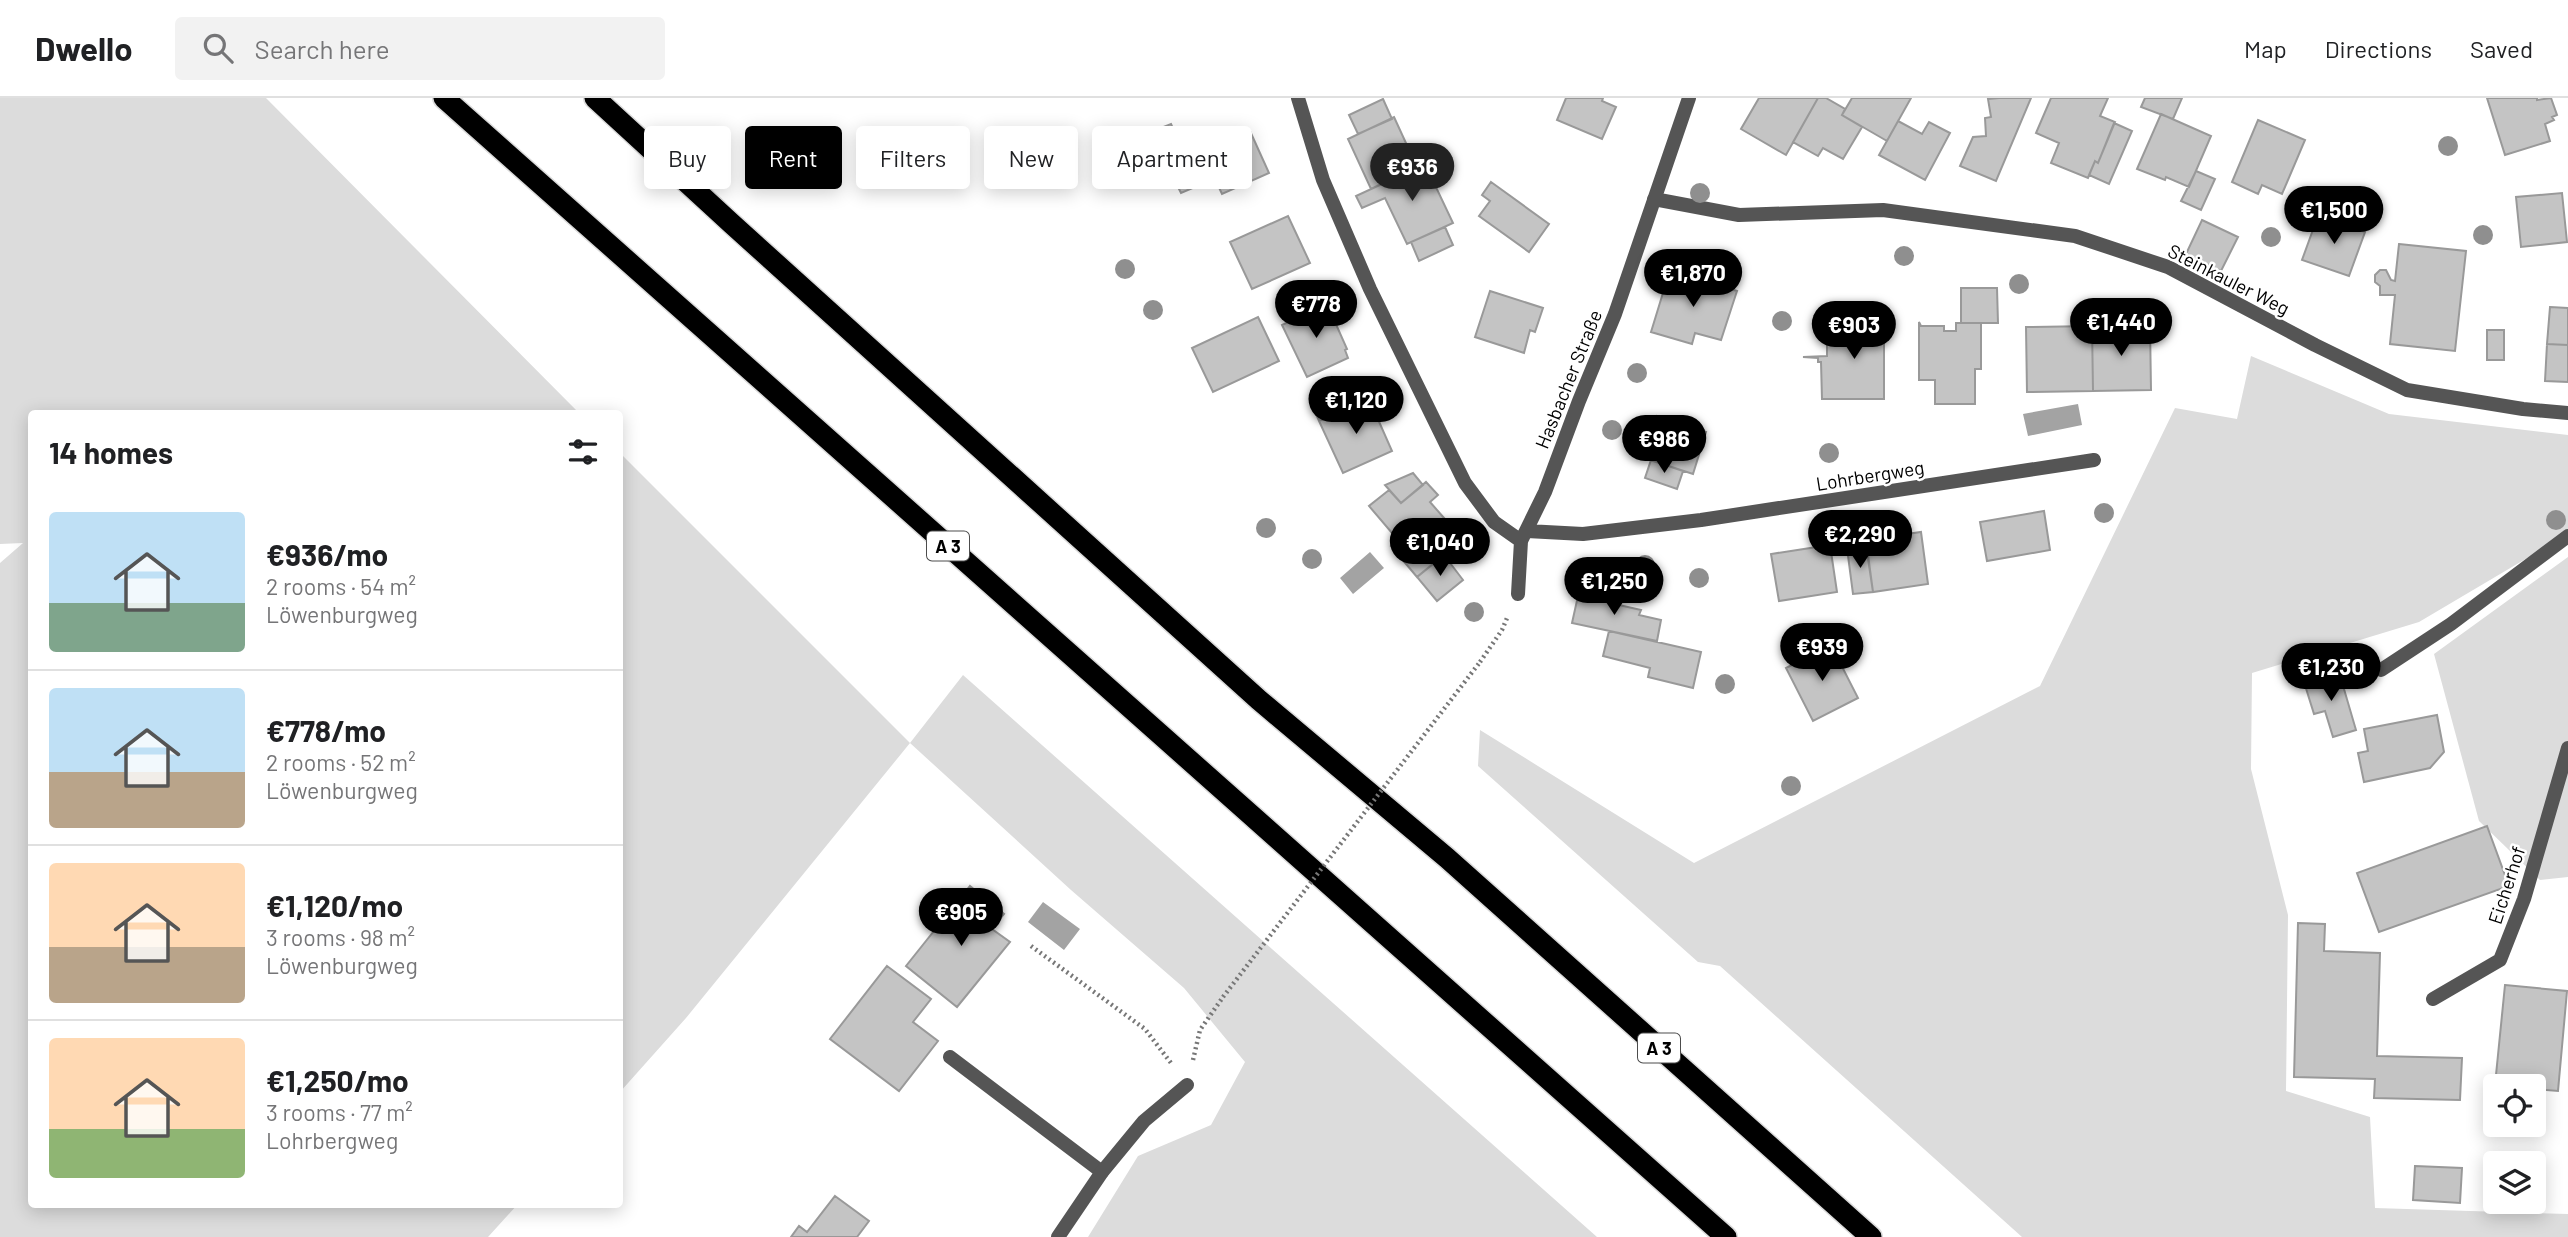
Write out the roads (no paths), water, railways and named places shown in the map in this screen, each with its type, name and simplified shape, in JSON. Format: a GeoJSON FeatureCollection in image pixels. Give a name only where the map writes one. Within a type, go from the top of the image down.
{"type":"FeatureCollection","features":[{"type":"Feature","properties":{"kind":"highway","name":"A 3"},"geometry":{"type":"LineString","coordinates":[[444,98],[1726,1237]]}},
{"type":"Feature","properties":{"kind":"highway","name":"A 3"},"geometry":{"type":"LineString","coordinates":[[595,98],[1259,700],[1447,858],[1871,1237]]}},
{"type":"Feature","properties":{"kind":"street"},"geometry":{"type":"LineString","coordinates":[[1298,98],[1324,180],[1365,277],[1465,483],[1494,522],[1524,536]]}},
{"type":"Feature","properties":{"kind":"street","name":"Hasbacher Straße"},"geometry":{"type":"LineString","coordinates":[[1517,594],[1524,536],[1615,314],[1689,98]]}},
{"type":"Feature","properties":{"kind":"street","name":"Steinkauler Weg"},"geometry":{"type":"LineString","coordinates":[[1654,199],[1739,215],[1883,210],[2076,236],[2168,267],[2407,390],[2523,409],[2568,412]]}},
{"type":"Feature","properties":{"kind":"street","name":"Lohrbergweg"},"geometry":{"type":"LineString","coordinates":[[1524,536],[1583,534],[1701,520],[2094,460]]}},
{"type":"Feature","properties":{"kind":"street"},"geometry":{"type":"LineString","coordinates":[[2381,670],[2451,624],[2568,536]]}},
{"type":"Feature","properties":{"kind":"street","name":"Eicherhof"},"geometry":{"type":"LineString","coordinates":[[2433,999],[2500,960],[2524,899],[2568,748]]}},
{"type":"Feature","properties":{"kind":"street"},"geometry":{"type":"LineString","coordinates":[[950,1057],[1102,1172]]}},
{"type":"Feature","properties":{"kind":"street"},"geometry":{"type":"LineString","coordinates":[[1058,1237],[1102,1172],[1143,1121],[1188,1085]]}}]}
